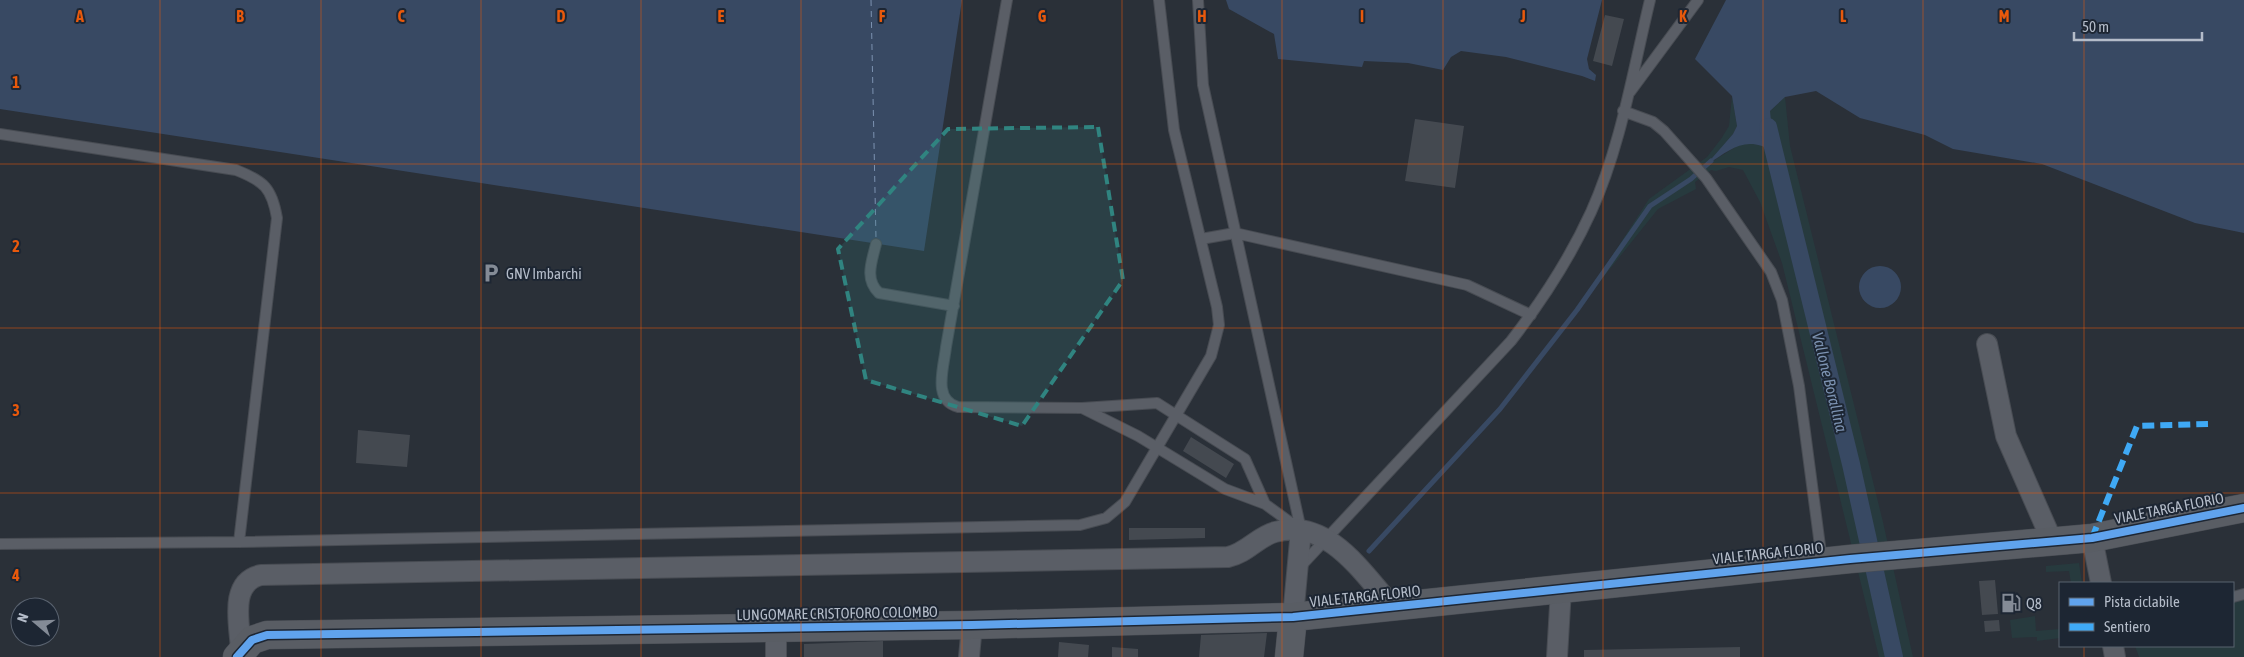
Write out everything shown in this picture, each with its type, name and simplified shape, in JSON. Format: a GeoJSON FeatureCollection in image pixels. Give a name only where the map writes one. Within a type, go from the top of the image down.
{"type":"FeatureCollection","features":[{"type":"Feature","properties":{"kind":"street"},"geometry":{"type":"LineString","coordinates":[[1987,344],[2006,436],[2052,541]]}},
{"type":"Feature","properties":{"kind":"street","name":"VIALE TARGA FLORIO"},"geometry":{"type":"LineString","coordinates":[[1293,617],[1822,561],[2092,538],[2244,508]]}},
{"type":"Feature","properties":{"kind":"street"},"geometry":{"type":"LineString","coordinates":[[1290,657],[1301,530]]}},
{"type":"Feature","properties":{"kind":"street"},"geometry":{"type":"LineString","coordinates":[[239,654],[240,592],[247,580],[260,575],[1228,557],[1246,550],[1274,532],[1301,530],[1327,539],[1336,545],[1393,607]]}},
{"type":"Feature","properties":{"kind":"street"},"geometry":{"type":"LineString","coordinates":[[2092,538],[2101,582]]}},
{"type":"Feature","properties":{"kind":"street"},"geometry":{"type":"LineString","coordinates":[[1557,657],[1561,589]]}},
{"type":"Feature","properties":{"kind":"street","name":"LUNGOMARE CRISTOFORO COLOMBO"},"geometry":{"type":"LineString","coordinates":[[239,654],[252,640],[267,635],[972,626],[1293,617]]}},
{"type":"Feature","properties":{"kind":"street"},"geometry":{"type":"LineString","coordinates":[[969,657],[972,626]]}},
{"type":"Feature","properties":{"kind":"street"},"geometry":{"type":"LineString","coordinates":[[776,628],[776,657]]}},
{"type":"Feature","properties":{"kind":"lane"},"geometry":{"type":"LineString","coordinates":[[1007,0],[954,306],[941,386],[942,392],[948,402],[958,407],[1082,408],[1157,403],[1245,459],[1266,504]]}},
{"type":"Feature","properties":{"kind":"lane"},"geometry":{"type":"LineString","coordinates":[[0,544],[239,542],[1080,525],[1106,518],[1125,502],[1211,356],[1219,325],[1201,239],[1174,130],[1159,0]]}},
{"type":"Feature","properties":{"kind":"lane"},"geometry":{"type":"LineString","coordinates":[[1198,0],[1203,86],[1301,530]]}},
{"type":"Feature","properties":{"kind":"lane"},"geometry":{"type":"LineString","coordinates":[[1297,570],[1511,341],[1531,315],[1568,256],[1591,212],[1611,158],[1650,0]]}},
{"type":"Feature","properties":{"kind":"lane"},"geometry":{"type":"LineString","coordinates":[[1626,96],[1698,0]]}},
{"type":"Feature","properties":{"kind":"lane"},"geometry":{"type":"LineString","coordinates":[[1623,111],[1653,122],[1692,162],[1706,178],[1771,272],[1782,300],[1799,386],[1822,561]]}},
{"type":"Feature","properties":{"kind":"lane"},"geometry":{"type":"LineString","coordinates":[[0,134],[236,170],[254,177],[266,185],[274,200],[277,218],[239,542]]}},
{"type":"Feature","properties":{"kind":"lane"},"geometry":{"type":"LineString","coordinates":[[1201,239],[1235,233],[1466,285],[1531,315]]}},
{"type":"Feature","properties":{"kind":"lane"},"geometry":{"type":"LineString","coordinates":[[876,244],[869,276],[871,283],[879,293],[954,306]]}},
{"type":"Feature","properties":{"kind":"lane"},"geometry":{"type":"LineString","coordinates":[[1082,408],[1157,448],[1224,489],[1266,504],[1301,530]]}},
{"type":"Feature","properties":{"kind":"highlighted area"},"geometry":{"type":"Polygon","coordinates":[[[1098,127],[1123,280],[1022,426],[866,380],[838,249],[948,129],[1098,127]]]}},
{"type":"Feature","properties":{"kind":"green space"},"geometry":{"type":"Polygon","coordinates":[[[1732,96],[1737,126],[1733,134],[1708,164],[1742,143],[1764,145],[1770,111],[1785,97],[1790,146],[1883,522],[1913,657],[1879,657],[1782,263],[1760,202],[1743,170],[1729,167],[1716,171],[1711,170],[1695,182],[1696,189],[1658,209],[1577,310],[1649,199],[1707,157],[1721,139],[1729,126],[1732,96]]]}},
{"type":"Feature","properties":{"kind":"green space"},"geometry":{"type":"Polygon","coordinates":[[[2079,563],[2082,582],[2071,582],[2069,571],[2046,572],[2046,566],[2079,563]]]}},
{"type":"Feature","properties":{"kind":"green space"},"geometry":{"type":"Polygon","coordinates":[[[2244,599],[2244,657],[2139,657],[2135,647],[2234,647],[2234,602],[2244,599]]]}},
{"type":"Feature","properties":{"kind":"green space"},"geometry":{"type":"Polygon","coordinates":[[[2035,616],[2036,631],[2059,629],[2059,638],[2037,641],[2037,637],[2012,638],[2010,620],[2035,616]]]}},
{"type":"Feature","properties":{"kind":"water"},"geometry":{"type":"Polygon","coordinates":[[[0,0],[962,0],[924,251],[0,109],[0,0]]]}},
{"type":"Feature","properties":{"kind":"water"},"geometry":{"type":"Polygon","coordinates":[[[1226,0],[1602,0],[1587,59],[1589,69],[1596,75],[1595,81],[1506,57],[1461,51],[1451,57],[1443,70],[1408,63],[1364,61],[1362,67],[1278,59],[1274,34],[1229,9],[1226,0]]]}},
{"type":"Feature","properties":{"kind":"water"},"geometry":{"type":"Polygon","coordinates":[[[1726,0],[2244,0],[2244,233],[2195,223],[2042,164],[1953,149],[1925,135],[1860,118],[1816,91],[1785,97],[1770,111],[1774,151],[1764,146],[1746,144],[1731,149],[1706,165],[1733,134],[1737,126],[1732,96],[1695,59],[1726,0]]]}},
{"type":"Feature","properties":{"kind":"water"},"geometry":{"type":"Polygon","coordinates":[[[1880,266],[1895,272],[1901,287],[1895,302],[1880,308],[1865,302],[1859,287],[1865,272],[1880,266]]]}},
{"type":"Feature","properties":{"kind":"building"},"geometry":{"type":"Polygon","coordinates":[[[1605,15],[1624,19],[1612,66],[1593,61],[1605,15]]]}},
{"type":"Feature","properties":{"kind":"building"},"geometry":{"type":"Polygon","coordinates":[[[1415,119],[1464,126],[1455,188],[1405,181],[1415,119]]]}},
{"type":"Feature","properties":{"kind":"building"},"geometry":{"type":"Polygon","coordinates":[[[358,430],[410,435],[407,467],[356,463],[358,430]]]}},
{"type":"Feature","properties":{"kind":"building"},"geometry":{"type":"Polygon","coordinates":[[[1191,437],[1234,464],[1226,478],[1183,451],[1191,437]]]}},
{"type":"Feature","properties":{"kind":"building"},"geometry":{"type":"Polygon","coordinates":[[[1129,528],[1205,528],[1205,538],[1129,540],[1129,528]]]}},
{"type":"Feature","properties":{"kind":"building"},"geometry":{"type":"Polygon","coordinates":[[[1995,580],[1998,614],[1982,615],[1979,581],[1995,580]]]}},
{"type":"Feature","properties":{"kind":"building"},"geometry":{"type":"Polygon","coordinates":[[[1999,620],[2000,631],[1985,632],[1984,621],[1999,620]]]}},
{"type":"Feature","properties":{"kind":"building"},"geometry":{"type":"Polygon","coordinates":[[[1267,633],[1264,657],[1199,657],[1201,635],[1267,633]]]}},
{"type":"Feature","properties":{"kind":"building"},"geometry":{"type":"Polygon","coordinates":[[[883,641],[883,657],[804,657],[804,644],[883,641]]]}},
{"type":"Feature","properties":{"kind":"building"},"geometry":{"type":"Polygon","coordinates":[[[1059,642],[1089,645],[1088,657],[1058,657],[1059,642]]]}},
{"type":"Feature","properties":{"kind":"building"},"geometry":{"type":"Polygon","coordinates":[[[1112,647],[1138,649],[1138,657],[1112,657],[1112,647]]]}},
{"type":"Feature","properties":{"kind":"building"},"geometry":{"type":"Polygon","coordinates":[[[1740,647],[1740,657],[1584,657],[1584,650],[1740,647]]]}},
{"type":"Feature","properties":{"kind":"waterway","name":"Vallone Borallina"},"geometry":{"type":"LineString","coordinates":[[1768,127],[1851,464],[1894,657]]}},
{"type":"Feature","properties":{"kind":"waterway"},"geometry":{"type":"LineString","coordinates":[[1369,551],[1500,409],[1577,310],[1650,206],[1691,179],[1711,161]]}},
{"type":"Feature","properties":{"kind":"ferry route"},"geometry":{"type":"LineString","coordinates":[[871,0],[876,239]]}},
{"type":"Feature","properties":{"kind":"marked path"},"geometry":{"type":"LineString","coordinates":[[2092,538],[2137,426],[2208,424]]}},
{"type":"Feature","properties":{"kind":"cycle path"},"geometry":{"type":"LineString","coordinates":[[237,657],[252,640],[267,635],[972,625],[1293,617],[1850,559],[2092,538],[2244,508]]}},
{"type":"Feature","properties":{"kind":"place","name":"GNV Imbarchi"},"geometry":{"type":"Point","coordinates":[491,273]}},
{"type":"Feature","properties":{"kind":"place","name":"Q8"},"geometry":{"type":"Point","coordinates":[2011,603]}}]}
